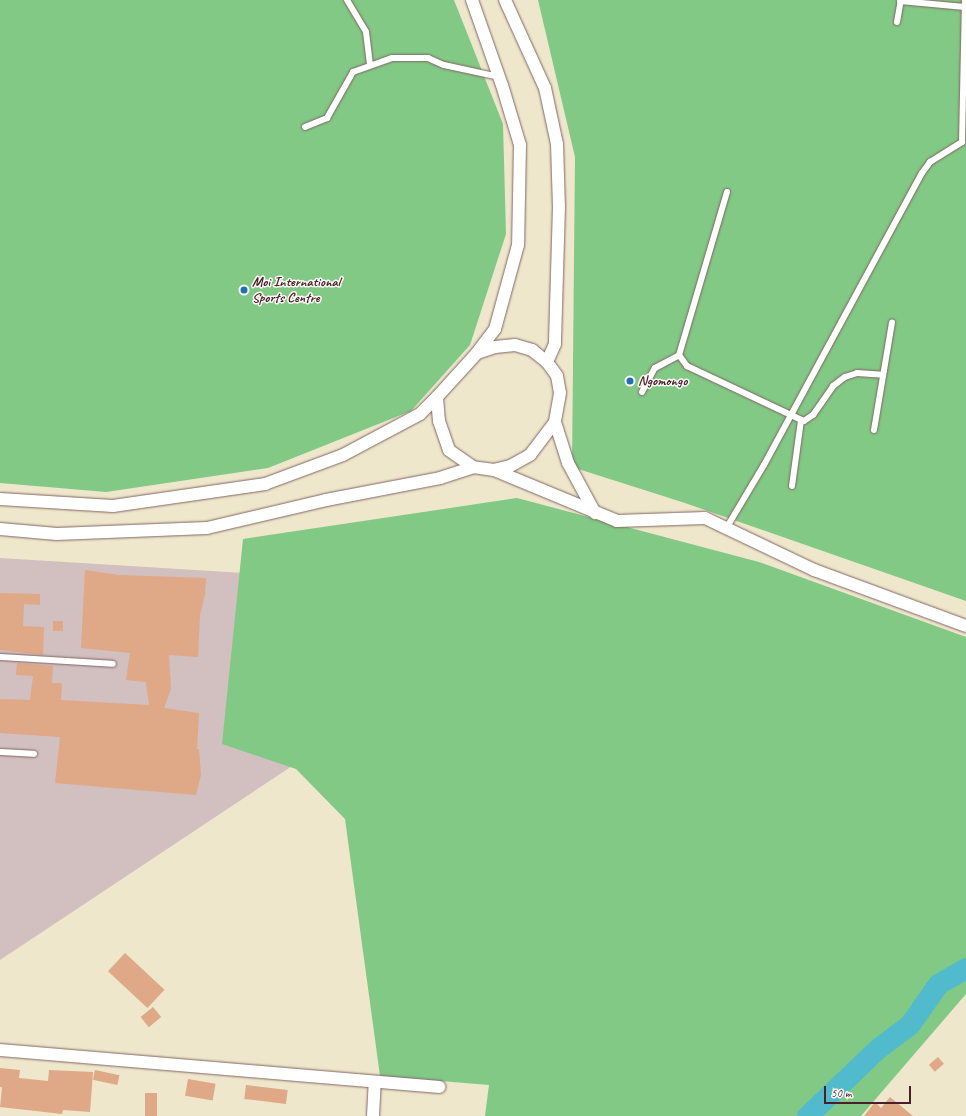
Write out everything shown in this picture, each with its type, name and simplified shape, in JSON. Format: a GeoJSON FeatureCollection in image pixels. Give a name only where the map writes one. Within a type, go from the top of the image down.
{"type":"FeatureCollection","features":[{"type":"Feature","properties":{"kind":"street"},"geometry":{"type":"LineString","coordinates":[[0,499],[113,506],[265,484],[343,455],[420,414],[437,397],[477,353],[495,329],[518,245],[520,145],[500,77],[472,0]]}},
{"type":"Feature","properties":{"kind":"street"},"geometry":{"type":"LineString","coordinates":[[505,0],[545,88],[557,144],[559,206],[555,344],[547,362]]}},
{"type":"Feature","properties":{"kind":"street"},"geometry":{"type":"LineString","coordinates":[[477,353],[495,347],[515,345],[532,350],[547,362],[557,376],[560,393],[554,422],[530,454],[510,466],[494,470]]}},
{"type":"Feature","properties":{"kind":"street"},"geometry":{"type":"LineString","coordinates":[[437,397],[439,422],[449,450],[473,467]]}},
{"type":"Feature","properties":{"kind":"street"},"geometry":{"type":"LineString","coordinates":[[554,422],[568,463],[595,513]]}},
{"type":"Feature","properties":{"kind":"street"},"geometry":{"type":"LineString","coordinates":[[0,530],[58,534],[207,528],[326,500],[440,478],[473,467],[494,470],[617,522],[702,517],[727,527],[814,570],[966,626]]}},
{"type":"Feature","properties":{"kind":"street"},"geometry":{"type":"LineString","coordinates":[[0,1050],[375,1083],[439,1087]]}},
{"type":"Feature","properties":{"kind":"street"},"geometry":{"type":"LineString","coordinates":[[373,1116],[375,1083]]}},
{"type":"Feature","properties":{"kind":"lane"},"geometry":{"type":"LineString","coordinates":[[347,0],[366,32],[370,65]]}},
{"type":"Feature","properties":{"kind":"lane"},"geometry":{"type":"LineString","coordinates":[[727,527],[792,414],[922,173],[930,162],[964,142],[965,3],[900,1],[897,22]]}},
{"type":"Feature","properties":{"kind":"lane"},"geometry":{"type":"LineString","coordinates":[[305,127],[327,118],[353,72],[392,58],[428,58],[444,65],[500,77]]}},
{"type":"Feature","properties":{"kind":"lane"},"geometry":{"type":"LineString","coordinates":[[642,392],[655,368],[679,355],[727,192]]}},
{"type":"Feature","properties":{"kind":"lane"},"geometry":{"type":"LineString","coordinates":[[874,430],[892,322]]}},
{"type":"Feature","properties":{"kind":"lane"},"geometry":{"type":"LineString","coordinates":[[679,355],[687,366],[802,420],[807,420],[813,415],[833,386],[844,377],[856,373],[883,375]]}},
{"type":"Feature","properties":{"kind":"lane"},"geometry":{"type":"LineString","coordinates":[[792,486],[802,420]]}},
{"type":"Feature","properties":{"kind":"lane"},"geometry":{"type":"LineString","coordinates":[[0,657],[113,664]]}},
{"type":"Feature","properties":{"kind":"lane"},"geometry":{"type":"LineString","coordinates":[[0,752],[34,754]]}},
{"type":"Feature","properties":{"kind":"shaded area"},"geometry":{"type":"Polygon","coordinates":[[[0,558],[391,582],[375,711],[0,960],[0,558]]]}},
{"type":"Feature","properties":{"kind":"green space","name":"Moi International Sports Centre"},"geometry":{"type":"Polygon","coordinates":[[[0,0],[454,0],[503,124],[506,234],[470,345],[411,411],[268,468],[106,492],[0,483],[0,0]]]}},
{"type":"Feature","properties":{"kind":"green space"},"geometry":{"type":"Polygon","coordinates":[[[538,0],[966,0],[966,601],[685,503],[572,467],[575,157],[538,0]]]}},
{"type":"Feature","properties":{"kind":"green space"},"geometry":{"type":"Polygon","coordinates":[[[517,498],[759,562],[966,637],[966,994],[861,1116],[485,1116],[489,1085],[380,1076],[345,819],[296,769],[222,744],[243,539],[517,498]]]}},
{"type":"Feature","properties":{"kind":"building"},"geometry":{"type":"Polygon","coordinates":[[[85,570],[119,575],[206,578],[205,595],[200,615],[198,657],[169,655],[171,689],[164,708],[199,713],[197,749],[199,749],[201,775],[196,795],[55,783],[60,737],[0,733],[0,699],[30,700],[33,676],[16,675],[17,663],[53,666],[52,683],[62,683],[61,700],[149,705],[146,682],[126,680],[130,653],[81,648],[85,570]]]}},
{"type":"Feature","properties":{"kind":"building"},"geometry":{"type":"Polygon","coordinates":[[[0,593],[40,594],[40,605],[24,604],[23,626],[44,627],[43,655],[0,650],[0,593]]]}},
{"type":"Feature","properties":{"kind":"building"},"geometry":{"type":"Polygon","coordinates":[[[53,621],[63,621],[63,631],[53,631],[53,621]]]}},
{"type":"Feature","properties":{"kind":"building"},"geometry":{"type":"Polygon","coordinates":[[[125,953],[164,990],[147,1008],[108,971],[125,953]]]}},
{"type":"Feature","properties":{"kind":"building"},"geometry":{"type":"Polygon","coordinates":[[[153,1007],[161,1017],[149,1027],[141,1017],[153,1007]]]}},
{"type":"Feature","properties":{"kind":"building"},"geometry":{"type":"Polygon","coordinates":[[[938,1057],[944,1064],[935,1072],[929,1065],[938,1057]]]}},
{"type":"Feature","properties":{"kind":"building"},"geometry":{"type":"Polygon","coordinates":[[[0,1068],[20,1070],[19,1078],[48,1081],[49,1070],[93,1072],[90,1112],[63,1110],[62,1114],[0,1107],[2,1087],[0,1087],[0,1068]]]}},
{"type":"Feature","properties":{"kind":"building"},"geometry":{"type":"Polygon","coordinates":[[[95,1070],[119,1075],[117,1085],[93,1080],[95,1070]]]}},
{"type":"Feature","properties":{"kind":"building"},"geometry":{"type":"Polygon","coordinates":[[[188,1079],[216,1084],[213,1101],[185,1096],[188,1079]]]}},
{"type":"Feature","properties":{"kind":"building"},"geometry":{"type":"Polygon","coordinates":[[[246,1085],[288,1090],[286,1104],[244,1099],[246,1085]]]}},
{"type":"Feature","properties":{"kind":"building"},"geometry":{"type":"Polygon","coordinates":[[[145,1093],[157,1093],[157,1116],[145,1116],[145,1093]]]}},
{"type":"Feature","properties":{"kind":"building"},"geometry":{"type":"Polygon","coordinates":[[[890,1097],[913,1116],[864,1116],[875,1102],[881,1108],[890,1097]]]}},
{"type":"Feature","properties":{"kind":"waterway"},"geometry":{"type":"LineString","coordinates":[[807,1116],[877,1049],[910,1024],[938,984],[966,968]]}},
{"type":"Feature","properties":{"kind":"place","name":"Moi International Sports Centre"},"geometry":{"type":"Point","coordinates":[244,290]}},
{"type":"Feature","properties":{"kind":"place","name":"Ngomongo"},"geometry":{"type":"Point","coordinates":[630,381]}}]}
